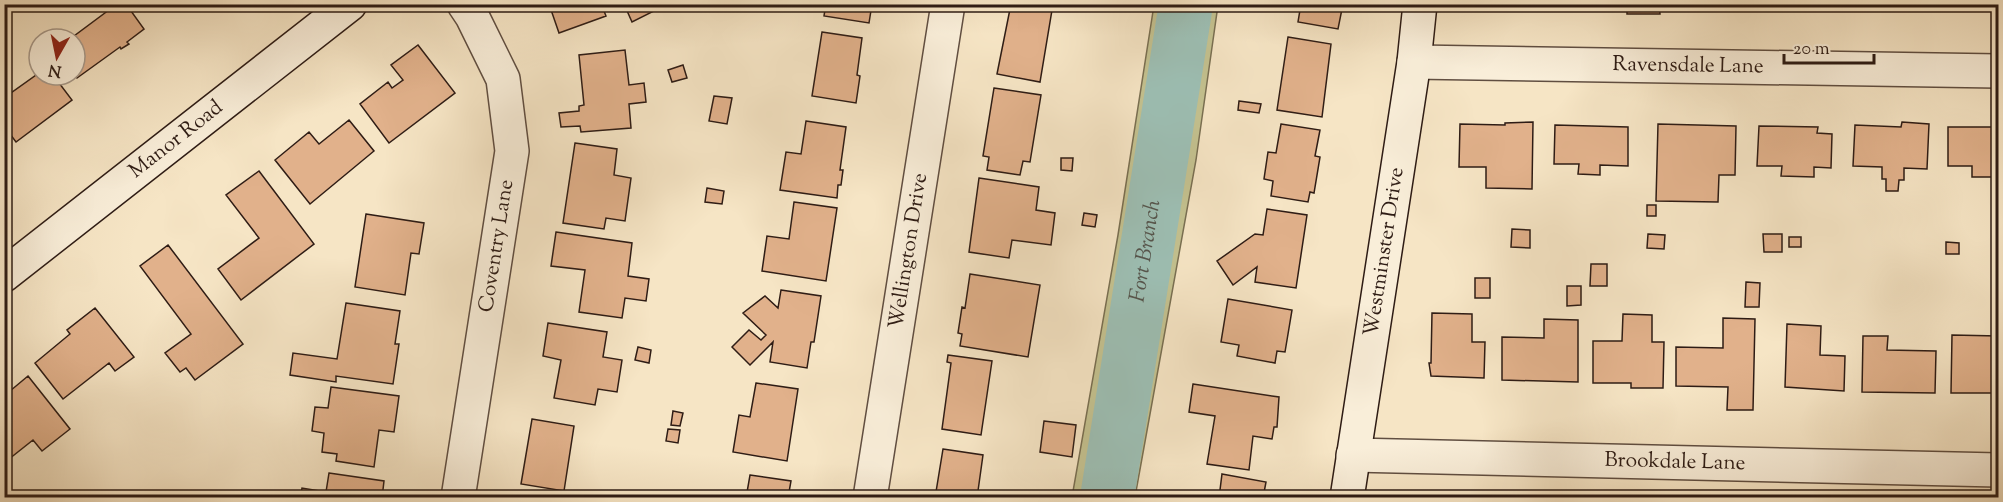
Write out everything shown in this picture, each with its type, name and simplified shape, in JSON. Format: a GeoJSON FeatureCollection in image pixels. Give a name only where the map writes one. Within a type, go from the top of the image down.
{"type":"FeatureCollection","features":[{"type":"Feature","properties":{"kind":"street","name":"Manor Road"},"geometry":{"type":"LineString","coordinates":[[4,275],[350,4]]}},
{"type":"Feature","properties":{"kind":"street","name":"Coventry Lane"},"geometry":{"type":"LineString","coordinates":[[458,498],[512,151],[504,80],[464,4]]}},
{"type":"Feature","properties":{"kind":"street","name":"Wellington Drive"},"geometry":{"type":"LineString","coordinates":[[870,498],[948,4]]}},
{"type":"Feature","properties":{"kind":"street","name":"Westminster Drive"},"geometry":{"type":"LineString","coordinates":[[1347,498],[1414,62],[1420,4]]}},
{"type":"Feature","properties":{"kind":"street","name":"Ravensdale Lane"},"geometry":{"type":"LineString","coordinates":[[1414,62],[1998,70]]}},
{"type":"Feature","properties":{"kind":"street","name":"Brookdale Lane"},"geometry":{"type":"LineString","coordinates":[[1353,455],[1998,470]]}},
{"type":"Feature","properties":{"kind":"shaded area"},"geometry":{"type":"Polygon","coordinates":[[[1154,5],[1218,5],[1196,160],[1135,497],[1072,497],[1118,235],[1154,5]]]}},
{"type":"Feature","properties":{"kind":"building"},"geometry":{"type":"Polygon","coordinates":[[[117,4],[126,4],[144,29],[127,42],[129,44],[121,49],[120,47],[87,71],[86,27],[117,4]]]}},
{"type":"Feature","properties":{"kind":"building"},"geometry":{"type":"Polygon","coordinates":[[[549,4],[621,4],[604,11],[606,16],[559,33],[549,4]]]}},
{"type":"Feature","properties":{"kind":"building"},"geometry":{"type":"Polygon","coordinates":[[[624,4],[656,4],[658,9],[632,22],[624,4]]]}},
{"type":"Feature","properties":{"kind":"building"},"geometry":{"type":"Polygon","coordinates":[[[826,4],[872,4],[869,23],[824,16],[826,4]]]}},
{"type":"Feature","properties":{"kind":"building"},"geometry":{"type":"Polygon","coordinates":[[[1011,4],[1053,4],[1040,82],[997,74],[1011,4]]]}},
{"type":"Feature","properties":{"kind":"building"},"geometry":{"type":"Polygon","coordinates":[[[1301,4],[1343,4],[1338,29],[1298,22],[1301,4]]]}},
{"type":"Feature","properties":{"kind":"building"},"geometry":{"type":"Polygon","coordinates":[[[1627,4],[1659,4],[1660,14],[1627,14],[1627,4]]]}},
{"type":"Feature","properties":{"kind":"building"},"geometry":{"type":"Polygon","coordinates":[[[822,32],[862,38],[856,103],[812,96],[822,32]]]}},
{"type":"Feature","properties":{"kind":"building"},"geometry":{"type":"Polygon","coordinates":[[[1288,37],[1331,44],[1322,117],[1277,110],[1288,37]]]}},
{"type":"Feature","properties":{"kind":"building"},"geometry":{"type":"Polygon","coordinates":[[[418,45],[455,93],[389,143],[360,104],[388,82],[392,88],[403,80],[391,65],[418,45]]]}},
{"type":"Feature","properties":{"kind":"building"},"geometry":{"type":"Polygon","coordinates":[[[625,50],[629,85],[644,83],[646,102],[629,104],[631,128],[581,132],[580,126],[561,127],[559,113],[579,111],[579,106],[584,105],[579,55],[625,50]]]}},
{"type":"Feature","properties":{"kind":"building"},"geometry":{"type":"Polygon","coordinates":[[[683,65],[687,78],[672,82],[668,70],[683,65]]]}},
{"type":"Feature","properties":{"kind":"building"},"geometry":{"type":"Polygon","coordinates":[[[27,82],[27,87],[62,87],[72,100],[16,142],[4,126],[4,98],[27,82]]]}},
{"type":"Feature","properties":{"kind":"building"},"geometry":{"type":"Polygon","coordinates":[[[994,88],[1041,95],[1030,162],[1023,161],[1020,175],[987,170],[989,157],[983,156],[994,88]]]}},
{"type":"Feature","properties":{"kind":"building"},"geometry":{"type":"Polygon","coordinates":[[[714,96],[732,98],[727,124],[709,121],[714,96]]]}},
{"type":"Feature","properties":{"kind":"building"},"geometry":{"type":"Polygon","coordinates":[[[1239,101],[1261,104],[1259,113],[1238,110],[1239,101]]]}},
{"type":"Feature","properties":{"kind":"building"},"geometry":{"type":"Polygon","coordinates":[[[349,120],[374,151],[310,204],[275,160],[309,132],[319,144],[349,120]]]}},
{"type":"Feature","properties":{"kind":"building"},"geometry":{"type":"Polygon","coordinates":[[[806,121],[846,127],[840,170],[843,170],[837,198],[780,190],[786,152],[801,154],[806,121]]]}},
{"type":"Feature","properties":{"kind":"building"},"geometry":{"type":"Polygon","coordinates":[[[1533,122],[1532,189],[1486,188],[1486,167],[1459,167],[1460,124],[1505,125],[1505,123],[1533,122]]]}},
{"type":"Feature","properties":{"kind":"building"},"geometry":{"type":"Polygon","coordinates":[[[1902,122],[1929,124],[1927,169],[1904,168],[1904,180],[1899,180],[1898,191],[1886,191],[1886,179],[1882,179],[1882,167],[1853,166],[1855,125],[1901,127],[1902,122]]]}},
{"type":"Feature","properties":{"kind":"building"},"geometry":{"type":"Polygon","coordinates":[[[1281,124],[1320,130],[1315,156],[1320,157],[1314,193],[1310,192],[1308,202],[1271,196],[1273,181],[1264,179],[1268,152],[1276,153],[1281,124]]]}},
{"type":"Feature","properties":{"kind":"building"},"geometry":{"type":"Polygon","coordinates":[[[1658,124],[1736,126],[1735,175],[1719,175],[1718,202],[1656,201],[1658,124]]]}},
{"type":"Feature","properties":{"kind":"building"},"geometry":{"type":"Polygon","coordinates":[[[1555,125],[1628,127],[1628,166],[1600,165],[1600,175],[1578,174],[1579,164],[1554,164],[1555,125]]]}},
{"type":"Feature","properties":{"kind":"building"},"geometry":{"type":"Polygon","coordinates":[[[1759,126],[1818,127],[1817,133],[1832,134],[1831,168],[1814,167],[1814,177],[1781,176],[1782,166],[1757,166],[1759,126]]]}},
{"type":"Feature","properties":{"kind":"building"},"geometry":{"type":"Polygon","coordinates":[[[1948,127],[1998,127],[1998,168],[1995,168],[1995,177],[1972,177],[1972,166],[1948,166],[1948,127]]]}},
{"type":"Feature","properties":{"kind":"building"},"geometry":{"type":"Polygon","coordinates":[[[575,143],[617,149],[614,175],[631,178],[625,221],[606,218],[604,229],[563,223],[575,143]]]}},
{"type":"Feature","properties":{"kind":"building"},"geometry":{"type":"Polygon","coordinates":[[[1061,158],[1073,158],[1072,171],[1061,170],[1061,158]]]}},
{"type":"Feature","properties":{"kind":"building"},"geometry":{"type":"Polygon","coordinates":[[[259,171],[314,244],[241,300],[218,269],[259,238],[226,195],[259,171]]]}},
{"type":"Feature","properties":{"kind":"building"},"geometry":{"type":"Polygon","coordinates":[[[979,178],[1039,187],[1036,210],[1055,213],[1051,245],[1012,240],[1009,258],[969,252],[979,178]]]}},
{"type":"Feature","properties":{"kind":"building"},"geometry":{"type":"Polygon","coordinates":[[[707,188],[724,191],[722,204],[705,202],[707,188]]]}},
{"type":"Feature","properties":{"kind":"building"},"geometry":{"type":"Polygon","coordinates":[[[794,202],[837,208],[826,281],[762,271],[767,236],[789,239],[794,202]]]}},
{"type":"Feature","properties":{"kind":"building"},"geometry":{"type":"Polygon","coordinates":[[[1647,205],[1656,205],[1656,216],[1647,216],[1647,205]]]}},
{"type":"Feature","properties":{"kind":"building"},"geometry":{"type":"Polygon","coordinates":[[[1267,209],[1307,215],[1296,288],[1255,282],[1257,267],[1233,285],[1217,261],[1255,234],[1263,235],[1267,209]]]}},
{"type":"Feature","properties":{"kind":"building"},"geometry":{"type":"Polygon","coordinates":[[[1084,213],[1097,215],[1095,227],[1082,225],[1084,213]]]}},
{"type":"Feature","properties":{"kind":"building"},"geometry":{"type":"Polygon","coordinates":[[[366,214],[424,223],[419,254],[411,253],[405,295],[355,287],[366,214]]]}},
{"type":"Feature","properties":{"kind":"building"},"geometry":{"type":"Polygon","coordinates":[[[1512,229],[1530,230],[1530,248],[1511,247],[1512,229]]]}},
{"type":"Feature","properties":{"kind":"building"},"geometry":{"type":"Polygon","coordinates":[[[556,232],[632,243],[628,276],[649,279],[646,301],[625,298],[622,318],[579,312],[585,270],[551,266],[556,232]]]}},
{"type":"Feature","properties":{"kind":"building"},"geometry":{"type":"Polygon","coordinates":[[[1648,234],[1665,235],[1664,249],[1647,248],[1648,234]]]}},
{"type":"Feature","properties":{"kind":"building"},"geometry":{"type":"Polygon","coordinates":[[[1763,234],[1782,234],[1782,252],[1764,252],[1763,234]]]}},
{"type":"Feature","properties":{"kind":"building"},"geometry":{"type":"Polygon","coordinates":[[[1789,237],[1801,237],[1801,247],[1789,247],[1789,237]]]}},
{"type":"Feature","properties":{"kind":"building"},"geometry":{"type":"Polygon","coordinates":[[[1946,242],[1959,243],[1959,254],[1946,254],[1946,242]]]}},
{"type":"Feature","properties":{"kind":"building"},"geometry":{"type":"Polygon","coordinates":[[[168,245],[243,344],[195,380],[186,368],[180,372],[165,353],[191,334],[140,266],[168,245]]]}},
{"type":"Feature","properties":{"kind":"building"},"geometry":{"type":"Polygon","coordinates":[[[1591,264],[1607,264],[1607,286],[1590,286],[1591,264]]]}},
{"type":"Feature","properties":{"kind":"building"},"geometry":{"type":"Polygon","coordinates":[[[970,274],[1040,285],[1028,357],[960,346],[962,334],[958,333],[962,307],[965,308],[970,274]]]}},
{"type":"Feature","properties":{"kind":"building"},"geometry":{"type":"Polygon","coordinates":[[[1475,278],[1490,278],[1490,298],[1475,298],[1475,278]]]}},
{"type":"Feature","properties":{"kind":"building"},"geometry":{"type":"Polygon","coordinates":[[[1746,282],[1760,283],[1759,307],[1745,307],[1746,282]]]}},
{"type":"Feature","properties":{"kind":"building"},"geometry":{"type":"Polygon","coordinates":[[[1567,286],[1581,286],[1581,305],[1567,306],[1567,286]]]}},
{"type":"Feature","properties":{"kind":"building"},"geometry":{"type":"Polygon","coordinates":[[[781,290],[821,296],[814,342],[811,342],[807,368],[770,362],[773,342],[750,365],[732,347],[749,330],[761,340],[766,335],[743,313],[765,296],[778,308],[781,290]]]}},
{"type":"Feature","properties":{"kind":"building"},"geometry":{"type":"Polygon","coordinates":[[[1228,299],[1292,310],[1285,352],[1277,351],[1275,363],[1237,356],[1239,345],[1221,342],[1228,299]]]}},
{"type":"Feature","properties":{"kind":"building"},"geometry":{"type":"Polygon","coordinates":[[[346,303],[400,311],[395,344],[399,344],[393,384],[336,376],[336,382],[290,375],[293,353],[337,359],[346,303]]]}},
{"type":"Feature","properties":{"kind":"building"},"geometry":{"type":"Polygon","coordinates":[[[95,308],[134,357],[115,371],[109,363],[63,399],[35,363],[70,334],[67,330],[95,308]]]}},
{"type":"Feature","properties":{"kind":"building"},"geometry":{"type":"Polygon","coordinates":[[[1432,313],[1472,314],[1472,342],[1485,342],[1484,378],[1431,376],[1429,363],[1431,363],[1432,313]]]}},
{"type":"Feature","properties":{"kind":"building"},"geometry":{"type":"Polygon","coordinates":[[[1623,314],[1652,315],[1652,342],[1664,342],[1663,388],[1631,388],[1631,383],[1593,383],[1593,341],[1622,341],[1623,314]]]}},
{"type":"Feature","properties":{"kind":"building"},"geometry":{"type":"Polygon","coordinates":[[[1723,318],[1755,319],[1753,410],[1727,410],[1728,387],[1676,386],[1676,347],[1723,348],[1723,318]]]}},
{"type":"Feature","properties":{"kind":"building"},"geometry":{"type":"Polygon","coordinates":[[[1544,319],[1578,320],[1578,382],[1502,380],[1502,337],[1544,338],[1544,319]]]}},
{"type":"Feature","properties":{"kind":"building"},"geometry":{"type":"Polygon","coordinates":[[[548,323],[607,332],[603,357],[622,360],[617,392],[598,389],[595,405],[554,398],[561,360],[543,356],[548,323]]]}},
{"type":"Feature","properties":{"kind":"building"},"geometry":{"type":"Polygon","coordinates":[[[1787,324],[1821,326],[1820,355],[1845,356],[1844,391],[1785,387],[1787,324]]]}},
{"type":"Feature","properties":{"kind":"building"},"geometry":{"type":"Polygon","coordinates":[[[1952,335],[1998,336],[1998,396],[1992,396],[1993,393],[1951,393],[1952,335]]]}},
{"type":"Feature","properties":{"kind":"building"},"geometry":{"type":"Polygon","coordinates":[[[1863,336],[1888,336],[1887,350],[1936,351],[1935,393],[1862,392],[1863,336]]]}},
{"type":"Feature","properties":{"kind":"building"},"geometry":{"type":"Polygon","coordinates":[[[638,347],[651,350],[649,363],[635,360],[638,347]]]}},
{"type":"Feature","properties":{"kind":"building"},"geometry":{"type":"Polygon","coordinates":[[[948,355],[992,361],[981,435],[942,429],[951,363],[947,362],[948,355]]]}},
{"type":"Feature","properties":{"kind":"building"},"geometry":{"type":"Polygon","coordinates":[[[28,376],[70,429],[42,451],[33,440],[4,463],[4,396],[28,376]]]}},
{"type":"Feature","properties":{"kind":"building"},"geometry":{"type":"Polygon","coordinates":[[[756,383],[798,389],[787,461],[733,452],[739,415],[750,417],[756,383]]]}},
{"type":"Feature","properties":{"kind":"building"},"geometry":{"type":"Polygon","coordinates":[[[1193,384],[1279,397],[1277,427],[1274,427],[1272,439],[1253,436],[1249,470],[1207,464],[1215,416],[1189,412],[1193,384]]]}},
{"type":"Feature","properties":{"kind":"building"},"geometry":{"type":"Polygon","coordinates":[[[331,387],[399,396],[394,432],[379,430],[374,467],[336,461],[337,454],[322,452],[324,433],[312,431],[315,407],[328,408],[331,387]]]}},
{"type":"Feature","properties":{"kind":"building"},"geometry":{"type":"Polygon","coordinates":[[[673,411],[683,413],[680,426],[671,425],[673,411]]]}},
{"type":"Feature","properties":{"kind":"building"},"geometry":{"type":"Polygon","coordinates":[[[532,419],[574,426],[564,491],[521,484],[532,419]]]}},
{"type":"Feature","properties":{"kind":"building"},"geometry":{"type":"Polygon","coordinates":[[[1044,421],[1076,425],[1072,457],[1040,452],[1044,421]]]}},
{"type":"Feature","properties":{"kind":"building"},"geometry":{"type":"Polygon","coordinates":[[[668,429],[680,430],[678,443],[666,441],[668,429]]]}},
{"type":"Feature","properties":{"kind":"building"},"geometry":{"type":"Polygon","coordinates":[[[943,449],[983,455],[977,498],[935,498],[943,449]]]}},
{"type":"Feature","properties":{"kind":"building"},"geometry":{"type":"Polygon","coordinates":[[[329,473],[384,481],[382,498],[300,498],[302,488],[326,492],[329,473]]]}},
{"type":"Feature","properties":{"kind":"building"},"geometry":{"type":"Polygon","coordinates":[[[1222,474],[1266,482],[1263,498],[1219,498],[1222,474]]]}},
{"type":"Feature","properties":{"kind":"building"},"geometry":{"type":"Polygon","coordinates":[[[750,475],[791,481],[788,498],[746,498],[750,475]]]}},
{"type":"Feature","properties":{"kind":"waterway","name":"Fort Branch"},"geometry":{"type":"LineString","coordinates":[[1107,498],[1186,4]]}}]}
